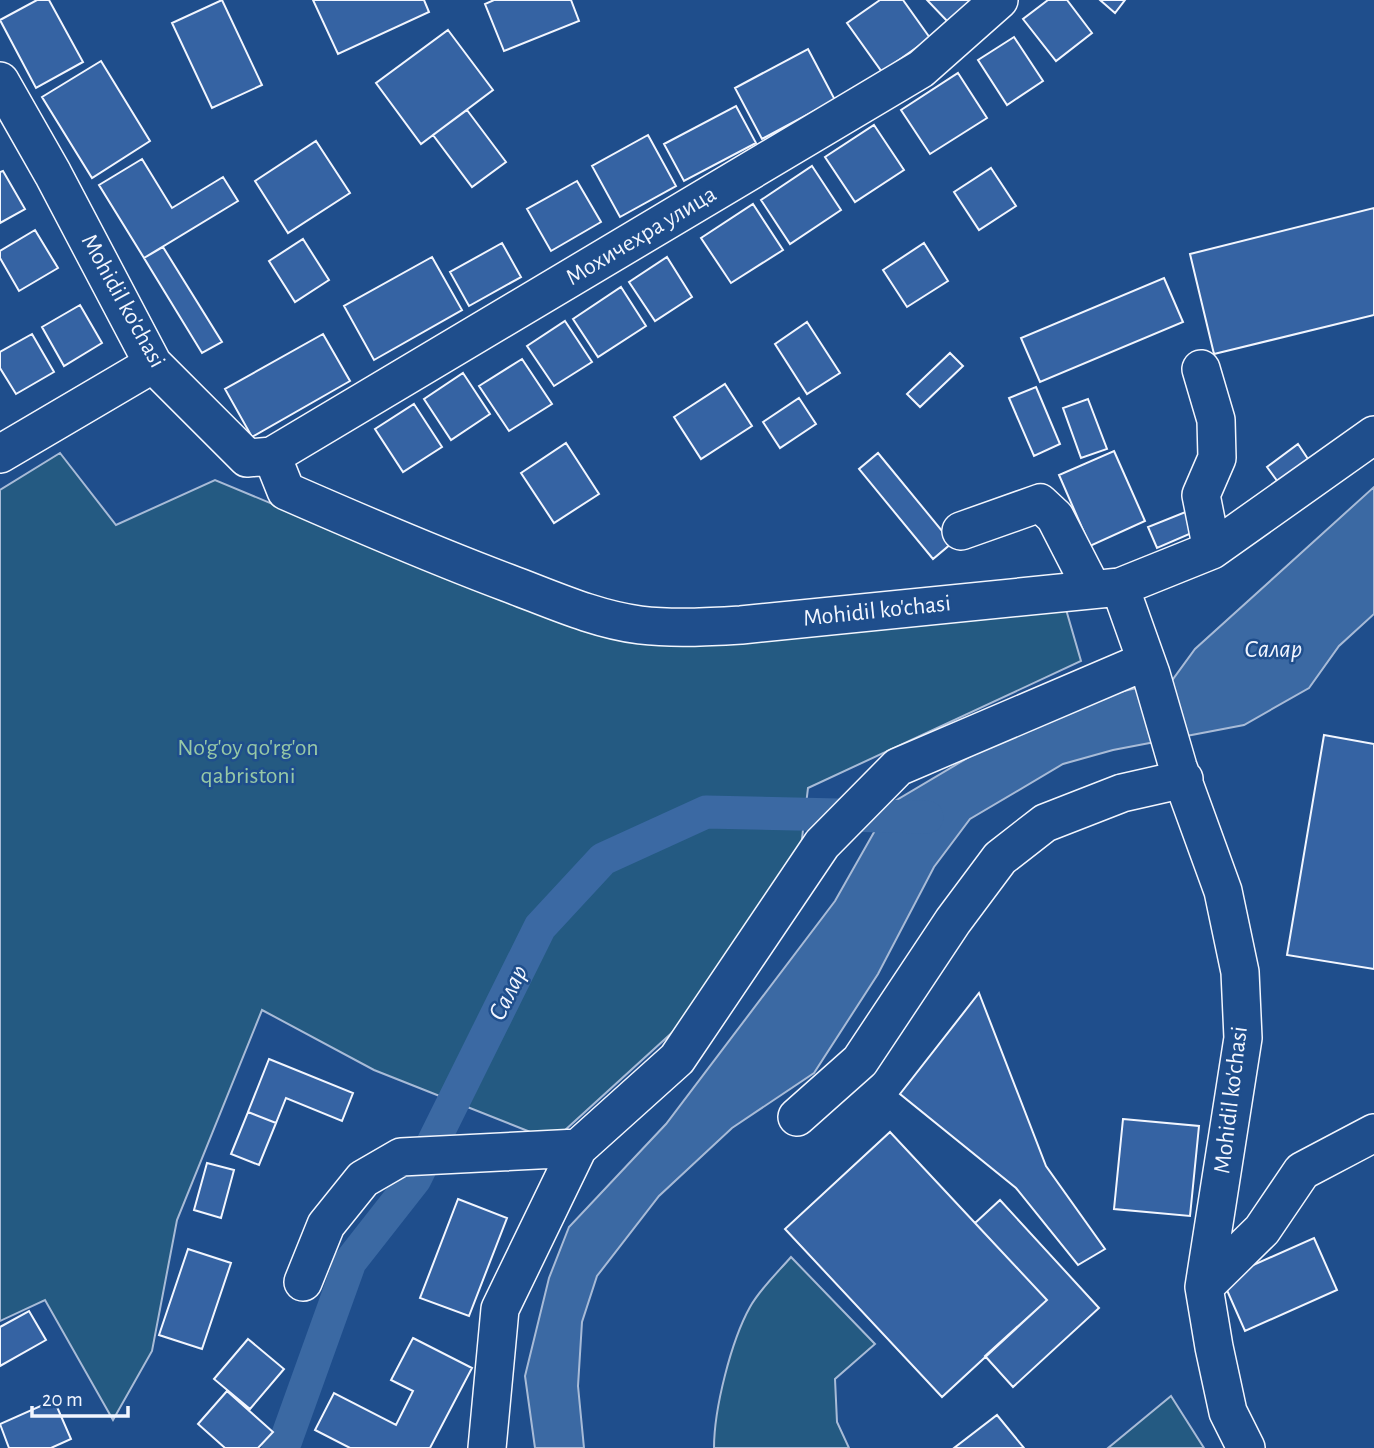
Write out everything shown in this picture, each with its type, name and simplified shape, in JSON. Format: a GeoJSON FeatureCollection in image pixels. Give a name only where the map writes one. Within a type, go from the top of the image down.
{"type":"FeatureCollection","features":[{"type":"Feature","properties":{"kind":"street","name":"Мохичехра улица"},"geometry":{"type":"LineString","coordinates":[[272,456],[921,69],[999,0]]}},
{"type":"Feature","properties":{"kind":"street","name":"Mohidil ko'chasi"},"geometry":{"type":"LineString","coordinates":[[0,81],[53,174],[153,364],[247,458],[272,456],[286,491],[407,544],[570,607],[640,625],[741,625],[1106,588],[1148,668],[1181,773],[1223,891],[1240,972],[1242,1038],[1204,1287],[1228,1412],[1246,1448]]}},
{"type":"Feature","properties":{"kind":"street"},"geometry":{"type":"LineString","coordinates":[[0,454],[153,364]]}},
{"type":"Feature","properties":{"kind":"street"},"geometry":{"type":"LineString","coordinates":[[1201,369],[1216,420],[1217,458],[1201,495],[1212,550]]}},
{"type":"Feature","properties":{"kind":"street"},"geometry":{"type":"LineString","coordinates":[[961,531],[1040,503],[1055,517],[1106,588],[1212,550],[1374,435]]}},
{"type":"Feature","properties":{"kind":"street"},"geometry":{"type":"LineString","coordinates":[[487,1448],[500,1309],[578,1148],[677,1059],[822,844],[898,768],[1148,668]]}},
{"type":"Feature","properties":{"kind":"street"},"geometry":{"type":"LineString","coordinates":[[797,1117],[860,1061],[953,921],[1000,858],[1045,823],[1181,773]]}},
{"type":"Feature","properties":{"kind":"street"},"geometry":{"type":"LineString","coordinates":[[1204,1287],[1262,1230],[1302,1171],[1374,1133]]}},
{"type":"Feature","properties":{"kind":"street"},"geometry":{"type":"LineString","coordinates":[[303,1282],[327,1225],[363,1179],[401,1157],[578,1148]]}},
{"type":"Feature","properties":{"kind":"green space","name":"No'g'oy qo'rg'on qabristoni"},"geometry":{"type":"Polygon","coordinates":[[[60,453],[116,525],[215,480],[481,591],[562,618],[1065,606],[1081,661],[808,788],[801,847],[687,1019],[553,1141],[374,1070],[262,1010],[177,1220],[152,1351],[113,1420],[45,1300],[0,1321],[0,490],[60,453]]]}},
{"type":"Feature","properties":{"kind":"green space"},"geometry":{"type":"Polygon","coordinates":[[[791,1257],[875,1344],[835,1379],[837,1422],[849,1448],[714,1448],[720,1395],[736,1338],[750,1307],[791,1257]]]}},
{"type":"Feature","properties":{"kind":"green space"},"geometry":{"type":"Polygon","coordinates":[[[1171,1396],[1204,1448],[1108,1448],[1171,1396]]]}},
{"type":"Feature","properties":{"kind":"water","name":"Салар"},"geometry":{"type":"Polygon","coordinates":[[[1374,487],[1374,614],[1339,646],[1309,688],[1244,725],[1113,750],[1063,764],[970,819],[934,867],[878,974],[814,1073],[732,1128],[659,1196],[597,1276],[582,1322],[578,1386],[584,1448],[535,1448],[525,1376],[549,1278],[569,1227],[666,1124],[835,901],[890,804],[1001,738],[1079,702],[1173,679],[1195,649],[1374,487]]]}},
{"type":"Feature","properties":{"kind":"building"},"geometry":{"type":"Polygon","coordinates":[[[37,0],[49,0],[83,62],[36,88],[0,20],[37,0]]]}},
{"type":"Feature","properties":{"kind":"building"},"geometry":{"type":"Polygon","coordinates":[[[222,0],[262,85],[212,108],[172,23],[222,0]]]}},
{"type":"Feature","properties":{"kind":"building"},"geometry":{"type":"Polygon","coordinates":[[[313,0],[424,0],[429,12],[338,54],[313,0]]]}},
{"type":"Feature","properties":{"kind":"building"},"geometry":{"type":"Polygon","coordinates":[[[494,0],[571,0],[579,21],[504,51],[485,4],[494,0]]]}},
{"type":"Feature","properties":{"kind":"building"},"geometry":{"type":"Polygon","coordinates":[[[880,0],[903,0],[930,38],[882,72],[847,23],[880,0]]]}},
{"type":"Feature","properties":{"kind":"building"},"geometry":{"type":"Polygon","coordinates":[[[927,0],[975,0],[950,24],[927,0]]]}},
{"type":"Feature","properties":{"kind":"building"},"geometry":{"type":"Polygon","coordinates":[[[1048,0],[1067,0],[1092,33],[1056,61],[1023,19],[1048,0]]]}},
{"type":"Feature","properties":{"kind":"building"},"geometry":{"type":"Polygon","coordinates":[[[1100,0],[1125,0],[1115,13],[1100,0]]]}},
{"type":"Feature","properties":{"kind":"building"},"geometry":{"type":"Polygon","coordinates":[[[448,30],[493,90],[421,144],[376,83],[448,30]]]}},
{"type":"Feature","properties":{"kind":"building"},"geometry":{"type":"Polygon","coordinates":[[[1014,37],[1043,81],[1007,105],[978,60],[1014,37]]]}},
{"type":"Feature","properties":{"kind":"building"},"geometry":{"type":"Polygon","coordinates":[[[808,49],[835,100],[762,139],[735,88],[808,49]]]}},
{"type":"Feature","properties":{"kind":"building"},"geometry":{"type":"Polygon","coordinates":[[[101,61],[150,141],[92,178],[42,97],[101,61]]]}},
{"type":"Feature","properties":{"kind":"building"},"geometry":{"type":"Polygon","coordinates":[[[958,73],[987,118],[930,154],[901,110],[958,73]]]}},
{"type":"Feature","properties":{"kind":"building"},"geometry":{"type":"Polygon","coordinates":[[[736,106],[756,143],[684,181],[664,144],[736,106]]]}},
{"type":"Feature","properties":{"kind":"building"},"geometry":{"type":"Polygon","coordinates":[[[467,110],[506,162],[472,187],[433,135],[467,110]]]}},
{"type":"Feature","properties":{"kind":"building"},"geometry":{"type":"Polygon","coordinates":[[[874,125],[904,170],[855,202],[825,157],[874,125]]]}},
{"type":"Feature","properties":{"kind":"building"},"geometry":{"type":"Polygon","coordinates":[[[648,135],[676,186],[620,217],[592,166],[648,135]]]}},
{"type":"Feature","properties":{"kind":"building"},"geometry":{"type":"Polygon","coordinates":[[[316,141],[350,193],[288,233],[255,181],[316,141]]]}},
{"type":"Feature","properties":{"kind":"building"},"geometry":{"type":"Polygon","coordinates":[[[142,159],[172,208],[223,177],[238,201],[144,258],[99,185],[142,159]]]}},
{"type":"Feature","properties":{"kind":"building"},"geometry":{"type":"Polygon","coordinates":[[[812,166],[841,210],[790,244],[761,200],[812,166]]]}},
{"type":"Feature","properties":{"kind":"building"},"geometry":{"type":"Polygon","coordinates":[[[991,168],[1016,206],[979,230],[954,192],[991,168]]]}},
{"type":"Feature","properties":{"kind":"building"},"geometry":{"type":"Polygon","coordinates":[[[3,171],[25,209],[0,223],[0,172],[3,171]]]}},
{"type":"Feature","properties":{"kind":"building"},"geometry":{"type":"Polygon","coordinates":[[[577,181],[601,222],[551,251],[527,209],[577,181]]]}},
{"type":"Feature","properties":{"kind":"building"},"geometry":{"type":"Polygon","coordinates":[[[753,204],[783,250],[731,283],[701,238],[753,204]]]}},
{"type":"Feature","properties":{"kind":"building"},"geometry":{"type":"Polygon","coordinates":[[[1374,208],[1374,315],[1214,354],[1190,254],[1374,208]]]}},
{"type":"Feature","properties":{"kind":"building"},"geometry":{"type":"Polygon","coordinates":[[[35,230],[58,268],[19,291],[0,258],[0,251],[35,230]]]}},
{"type":"Feature","properties":{"kind":"building"},"geometry":{"type":"Polygon","coordinates":[[[303,239],[329,280],[295,302],[269,261],[303,239]]]}},
{"type":"Feature","properties":{"kind":"building"},"geometry":{"type":"Polygon","coordinates":[[[502,243],[521,277],[469,306],[450,272],[502,243]]]}},
{"type":"Feature","properties":{"kind":"building"},"geometry":{"type":"Polygon","coordinates":[[[924,243],[948,281],[907,307],[883,270],[924,243]]]}},
{"type":"Feature","properties":{"kind":"building"},"geometry":{"type":"Polygon","coordinates":[[[163,247],[222,342],[202,353],[144,258],[163,247]]]}},
{"type":"Feature","properties":{"kind":"building"},"geometry":{"type":"Polygon","coordinates":[[[432,257],[462,310],[374,360],[344,306],[432,257]]]}},
{"type":"Feature","properties":{"kind":"building"},"geometry":{"type":"Polygon","coordinates":[[[667,257],[692,297],[655,321],[629,282],[667,257]]]}},
{"type":"Feature","properties":{"kind":"building"},"geometry":{"type":"Polygon","coordinates":[[[1164,278],[1183,322],[1040,382],[1021,338],[1164,278]]]}},
{"type":"Feature","properties":{"kind":"building"},"geometry":{"type":"Polygon","coordinates":[[[621,287],[646,326],[598,357],[573,319],[621,287]]]}},
{"type":"Feature","properties":{"kind":"building"},"geometry":{"type":"Polygon","coordinates":[[[80,305],[102,343],[64,366],[42,327],[80,305]]]}},
{"type":"Feature","properties":{"kind":"building"},"geometry":{"type":"Polygon","coordinates":[[[565,321],[592,362],[554,386],[527,346],[565,321]]]}},
{"type":"Feature","properties":{"kind":"building"},"geometry":{"type":"Polygon","coordinates":[[[807,322],[840,373],[807,394],[775,344],[807,322]]]}},
{"type":"Feature","properties":{"kind":"building"},"geometry":{"type":"Polygon","coordinates":[[[32,334],[54,372],[16,394],[0,368],[0,352],[32,334]]]}},
{"type":"Feature","properties":{"kind":"building"},"geometry":{"type":"Polygon","coordinates":[[[323,334],[350,381],[252,437],[225,389],[323,334]]]}},
{"type":"Feature","properties":{"kind":"building"},"geometry":{"type":"Polygon","coordinates":[[[950,353],[963,366],[920,407],[907,394],[950,353]]]}},
{"type":"Feature","properties":{"kind":"building"},"geometry":{"type":"Polygon","coordinates":[[[522,359],[552,404],[509,431],[479,386],[522,359]]]}},
{"type":"Feature","properties":{"kind":"building"},"geometry":{"type":"Polygon","coordinates":[[[463,373],[490,414],[451,440],[424,399],[463,373]]]}},
{"type":"Feature","properties":{"kind":"building"},"geometry":{"type":"Polygon","coordinates":[[[725,384],[752,426],[701,459],[674,417],[725,384]]]}},
{"type":"Feature","properties":{"kind":"building"},"geometry":{"type":"Polygon","coordinates":[[[1036,387],[1060,444],[1034,456],[1009,398],[1036,387]]]}},
{"type":"Feature","properties":{"kind":"building"},"geometry":{"type":"Polygon","coordinates":[[[799,398],[816,424],[780,448],[763,422],[799,398]]]}},
{"type":"Feature","properties":{"kind":"building"},"geometry":{"type":"Polygon","coordinates":[[[1088,399],[1107,449],[1081,458],[1063,408],[1088,399]]]}},
{"type":"Feature","properties":{"kind":"building"},"geometry":{"type":"Polygon","coordinates":[[[414,404],[442,447],[403,472],[375,429],[414,404]]]}},
{"type":"Feature","properties":{"kind":"building"},"geometry":{"type":"Polygon","coordinates":[[[566,443],[599,494],[554,523],[521,473],[566,443]]]}},
{"type":"Feature","properties":{"kind":"building"},"geometry":{"type":"Polygon","coordinates":[[[1298,444],[1308,459],[1278,482],[1267,467],[1298,444]]]}},
{"type":"Feature","properties":{"kind":"building"},"geometry":{"type":"Polygon","coordinates":[[[1114,451],[1145,521],[1090,546],[1059,475],[1114,451]]]}},
{"type":"Feature","properties":{"kind":"building"},"geometry":{"type":"Polygon","coordinates":[[[878,453],[952,543],[933,559],[859,469],[878,453]]]}},
{"type":"Feature","properties":{"kind":"building"},"geometry":{"type":"Polygon","coordinates":[[[1193,509],[1201,529],[1157,548],[1148,527],[1193,509]]]}},
{"type":"Feature","properties":{"kind":"building"},"geometry":{"type":"Polygon","coordinates":[[[1324,735],[1374,744],[1374,969],[1287,955],[1324,735]]]}},
{"type":"Feature","properties":{"kind":"building"},"geometry":{"type":"Polygon","coordinates":[[[979,993],[1046,1166],[1105,1249],[1078,1265],[1016,1188],[900,1094],[979,993]]]}},
{"type":"Feature","properties":{"kind":"building"},"geometry":{"type":"Polygon","coordinates":[[[269,1059],[353,1093],[342,1121],[286,1098],[276,1123],[248,1112],[269,1059]]]}},
{"type":"Feature","properties":{"kind":"building"},"geometry":{"type":"Polygon","coordinates":[[[248,1112],[276,1123],[259,1165],[231,1154],[248,1112]]]}},
{"type":"Feature","properties":{"kind":"building"},"geometry":{"type":"Polygon","coordinates":[[[1123,1119],[1199,1126],[1190,1216],[1114,1209],[1123,1119]]]}},
{"type":"Feature","properties":{"kind":"building"},"geometry":{"type":"Polygon","coordinates":[[[890,1132],[1047,1300],[942,1397],[785,1229],[890,1132]]]}},
{"type":"Feature","properties":{"kind":"building"},"geometry":{"type":"Polygon","coordinates":[[[207,1163],[234,1170],[221,1218],[194,1210],[207,1163]]]}},
{"type":"Feature","properties":{"kind":"building"},"geometry":{"type":"Polygon","coordinates":[[[458,1199],[507,1218],[469,1316],[420,1298],[458,1199]]]}},
{"type":"Feature","properties":{"kind":"building"},"geometry":{"type":"Polygon","coordinates":[[[1000,1200],[1099,1308],[1013,1387],[985,1356],[1047,1300],[975,1223],[1000,1200]]]}},
{"type":"Feature","properties":{"kind":"building"},"geometry":{"type":"Polygon","coordinates":[[[1314,1238],[1337,1290],[1245,1331],[1222,1279],[1314,1238]]]}},
{"type":"Feature","properties":{"kind":"building"},"geometry":{"type":"Polygon","coordinates":[[[188,1249],[231,1263],[202,1349],[159,1335],[188,1249]]]}},
{"type":"Feature","properties":{"kind":"building"},"geometry":{"type":"Polygon","coordinates":[[[29,1311],[46,1340],[0,1366],[0,1327],[29,1311]]]}},
{"type":"Feature","properties":{"kind":"building"},"geometry":{"type":"Polygon","coordinates":[[[413,1338],[472,1368],[430,1448],[350,1448],[315,1430],[334,1393],[396,1425],[413,1391],[391,1380],[413,1338]]]}},
{"type":"Feature","properties":{"kind":"building"},"geometry":{"type":"Polygon","coordinates":[[[248,1339],[284,1369],[250,1409],[214,1379],[248,1339]]]}},
{"type":"Feature","properties":{"kind":"building"},"geometry":{"type":"Polygon","coordinates":[[[227,1391],[273,1432],[258,1448],[225,1448],[198,1424],[227,1391]]]}},
{"type":"Feature","properties":{"kind":"building"},"geometry":{"type":"Polygon","coordinates":[[[54,1400],[71,1439],[51,1448],[9,1448],[0,1424],[54,1400]]]}},
{"type":"Feature","properties":{"kind":"building"},"geometry":{"type":"Polygon","coordinates":[[[997,1415],[1024,1448],[954,1448],[997,1415]]]}},
{"type":"Feature","properties":{"kind":"waterway","name":"Салар"},"geometry":{"type":"LineString","coordinates":[[278,1448],[286,1440],[350,1262],[415,1179],[540,927],[603,859],[706,812],[927,817]]}}]}
